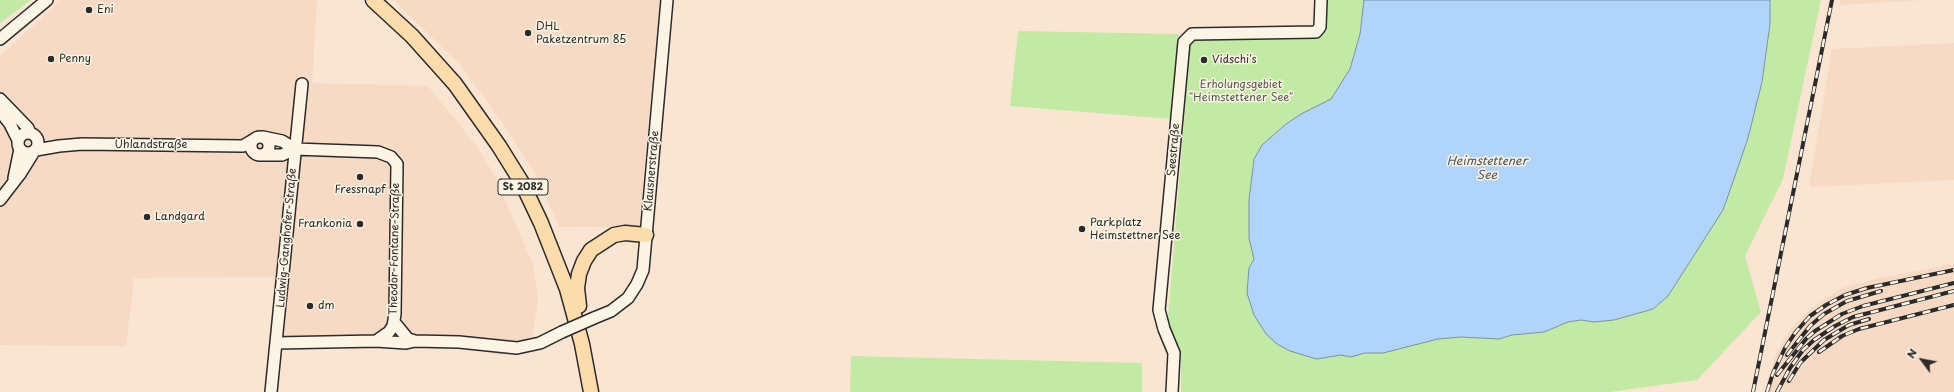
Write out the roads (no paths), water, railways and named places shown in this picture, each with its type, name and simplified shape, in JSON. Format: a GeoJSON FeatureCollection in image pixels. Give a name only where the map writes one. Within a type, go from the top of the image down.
{"type":"FeatureCollection","features":[{"type":"Feature","properties":{"kind":"main road","name":"St 2082"},"geometry":{"type":"LineString","coordinates":[[373,0],[412,36],[455,84],[499,146],[522,183],[541,223],[562,276],[576,320],[591,392]]}},
{"type":"Feature","properties":{"kind":"main road"},"geometry":{"type":"LineString","coordinates":[[586,363],[589,346],[577,300],[579,274],[584,261],[591,250],[614,235],[624,233],[646,234]]}},
{"type":"Feature","properties":{"kind":"street"},"geometry":{"type":"LineString","coordinates":[[0,39],[47,0]]}},
{"type":"Feature","properties":{"kind":"street","name":"Klausnerstraße"},"geometry":{"type":"LineString","coordinates":[[415,341],[472,342],[518,348],[540,343],[594,318],[622,303],[633,291],[643,270],[667,0]]}},
{"type":"Feature","properties":{"kind":"street","name":"Seestraße"},"geometry":{"type":"LineString","coordinates":[[1172,392],[1174,352],[1164,329],[1159,310],[1184,42],[1192,34],[1316,32],[1320,27],[1321,0]]}},
{"type":"Feature","properties":{"kind":"street","name":"Ludwig-Ganghofer-Straße"},"geometry":{"type":"LineString","coordinates":[[271,392],[302,84]]}},
{"type":"Feature","properties":{"kind":"street","name":"Uhlandstraße"},"geometry":{"type":"LineString","coordinates":[[0,99],[34,135],[59,146]]}},
{"type":"Feature","properties":{"kind":"street"},"geometry":{"type":"LineString","coordinates":[[0,111],[10,124],[19,145]]}},
{"type":"Feature","properties":{"kind":"street"},"geometry":{"type":"LineString","coordinates":[[0,200],[13,183],[29,162],[39,144],[34,135],[23,134],[19,145],[13,183]]}},
{"type":"Feature","properties":{"kind":"street"},"geometry":{"type":"LineString","coordinates":[[267,140],[269,147],[266,153],[257,154],[250,146],[253,141],[267,140]]}},
{"type":"Feature","properties":{"kind":"street","name":"Uhlandstraße"},"geometry":{"type":"LineString","coordinates":[[19,145],[26,153],[59,146],[253,141],[282,141],[295,149]]}},
{"type":"Feature","properties":{"kind":"street","name":"Uhlandstraße"},"geometry":{"type":"LineString","coordinates":[[257,154],[282,155],[295,149],[378,152],[391,157],[397,164]]}},
{"type":"Feature","properties":{"kind":"street","name":"Theodor-Fontane-Straße"},"geometry":{"type":"LineString","coordinates":[[376,341],[389,332],[394,322],[397,164]]}},
{"type":"Feature","properties":{"kind":"street"},"geometry":{"type":"LineString","coordinates":[[394,322],[408,339],[415,341]]}},
{"type":"Feature","properties":{"kind":"street"},"geometry":{"type":"LineString","coordinates":[[276,343],[376,341],[406,343],[415,341]]}},
{"type":"Feature","properties":{"kind":"water","name":"Heimstettener See"},"geometry":{"type":"Polygon","coordinates":[[[1364,0],[1770,0],[1770,24],[1762,82],[1748,138],[1735,176],[1723,210],[1668,296],[1653,309],[1614,320],[1594,322],[1581,320],[1568,322],[1544,332],[1512,335],[1499,339],[1461,337],[1438,339],[1383,353],[1365,353],[1351,357],[1341,355],[1317,359],[1290,351],[1277,344],[1266,334],[1254,315],[1247,293],[1249,268],[1254,259],[1249,238],[1249,200],[1254,159],[1262,145],[1286,124],[1301,114],[1331,99],[1350,69],[1360,34],[1364,0]]]}},
{"type":"Feature","properties":{"kind":"railway"},"geometry":{"type":"LineString","coordinates":[[1753,392],[1832,0]]}},
{"type":"Feature","properties":{"kind":"railway"},"geometry":{"type":"LineString","coordinates":[[1767,392],[1773,373],[1785,348],[1795,333],[1810,316],[1826,305],[1845,295],[1867,288],[1954,270]]}},
{"type":"Feature","properties":{"kind":"railway"},"geometry":{"type":"LineString","coordinates":[[1777,375],[1806,339],[1815,331],[1842,314],[1863,306],[1954,283]]}},
{"type":"Feature","properties":{"kind":"railway"},"geometry":{"type":"LineString","coordinates":[[1787,355],[1810,326],[1824,314],[1847,301],[1881,291]]}},
{"type":"Feature","properties":{"kind":"railway"},"geometry":{"type":"LineString","coordinates":[[1777,392],[1790,368],[1803,350],[1814,340],[1835,326],[1853,317],[1954,291]]}},
{"type":"Feature","properties":{"kind":"railway"},"geometry":{"type":"LineString","coordinates":[[1819,352],[1842,336],[1859,329],[1954,305]]}},
{"type":"Feature","properties":{"kind":"railway"},"geometry":{"type":"LineString","coordinates":[[1789,381],[1800,363],[1824,340],[1849,325],[1869,319]]}},
{"type":"Feature","properties":{"kind":"place","name":"Eni"},"geometry":{"type":"Point","coordinates":[89,10]}},
{"type":"Feature","properties":{"kind":"place","name":"DHL Paketzentrum 85"},"geometry":{"type":"Point","coordinates":[528,33]}},
{"type":"Feature","properties":{"kind":"place","name":"Penny"},"geometry":{"type":"Point","coordinates":[51,59]}},
{"type":"Feature","properties":{"kind":"place","name":"Vidschi's"},"geometry":{"type":"Point","coordinates":[1204,60]}},
{"type":"Feature","properties":{"kind":"place","name":"Fressnapf"},"geometry":{"type":"Point","coordinates":[360,177]}},
{"type":"Feature","properties":{"kind":"place","name":"Landgard"},"geometry":{"type":"Point","coordinates":[147,217]}},
{"type":"Feature","properties":{"kind":"place","name":"Frankonia"},"geometry":{"type":"Point","coordinates":[360,224]}},
{"type":"Feature","properties":{"kind":"place","name":"Parkplatz Heimstettner See"},"geometry":{"type":"Point","coordinates":[1082,229]}},
{"type":"Feature","properties":{"kind":"place","name":"dm"},"geometry":{"type":"Point","coordinates":[310,306]}},
{"type":"Feature","properties":{"kind":"park label","name":"Erholungsgebiet \"Heimstettener See\""},"geometry":{"type":"Point","coordinates":[1241,91]}}]}
